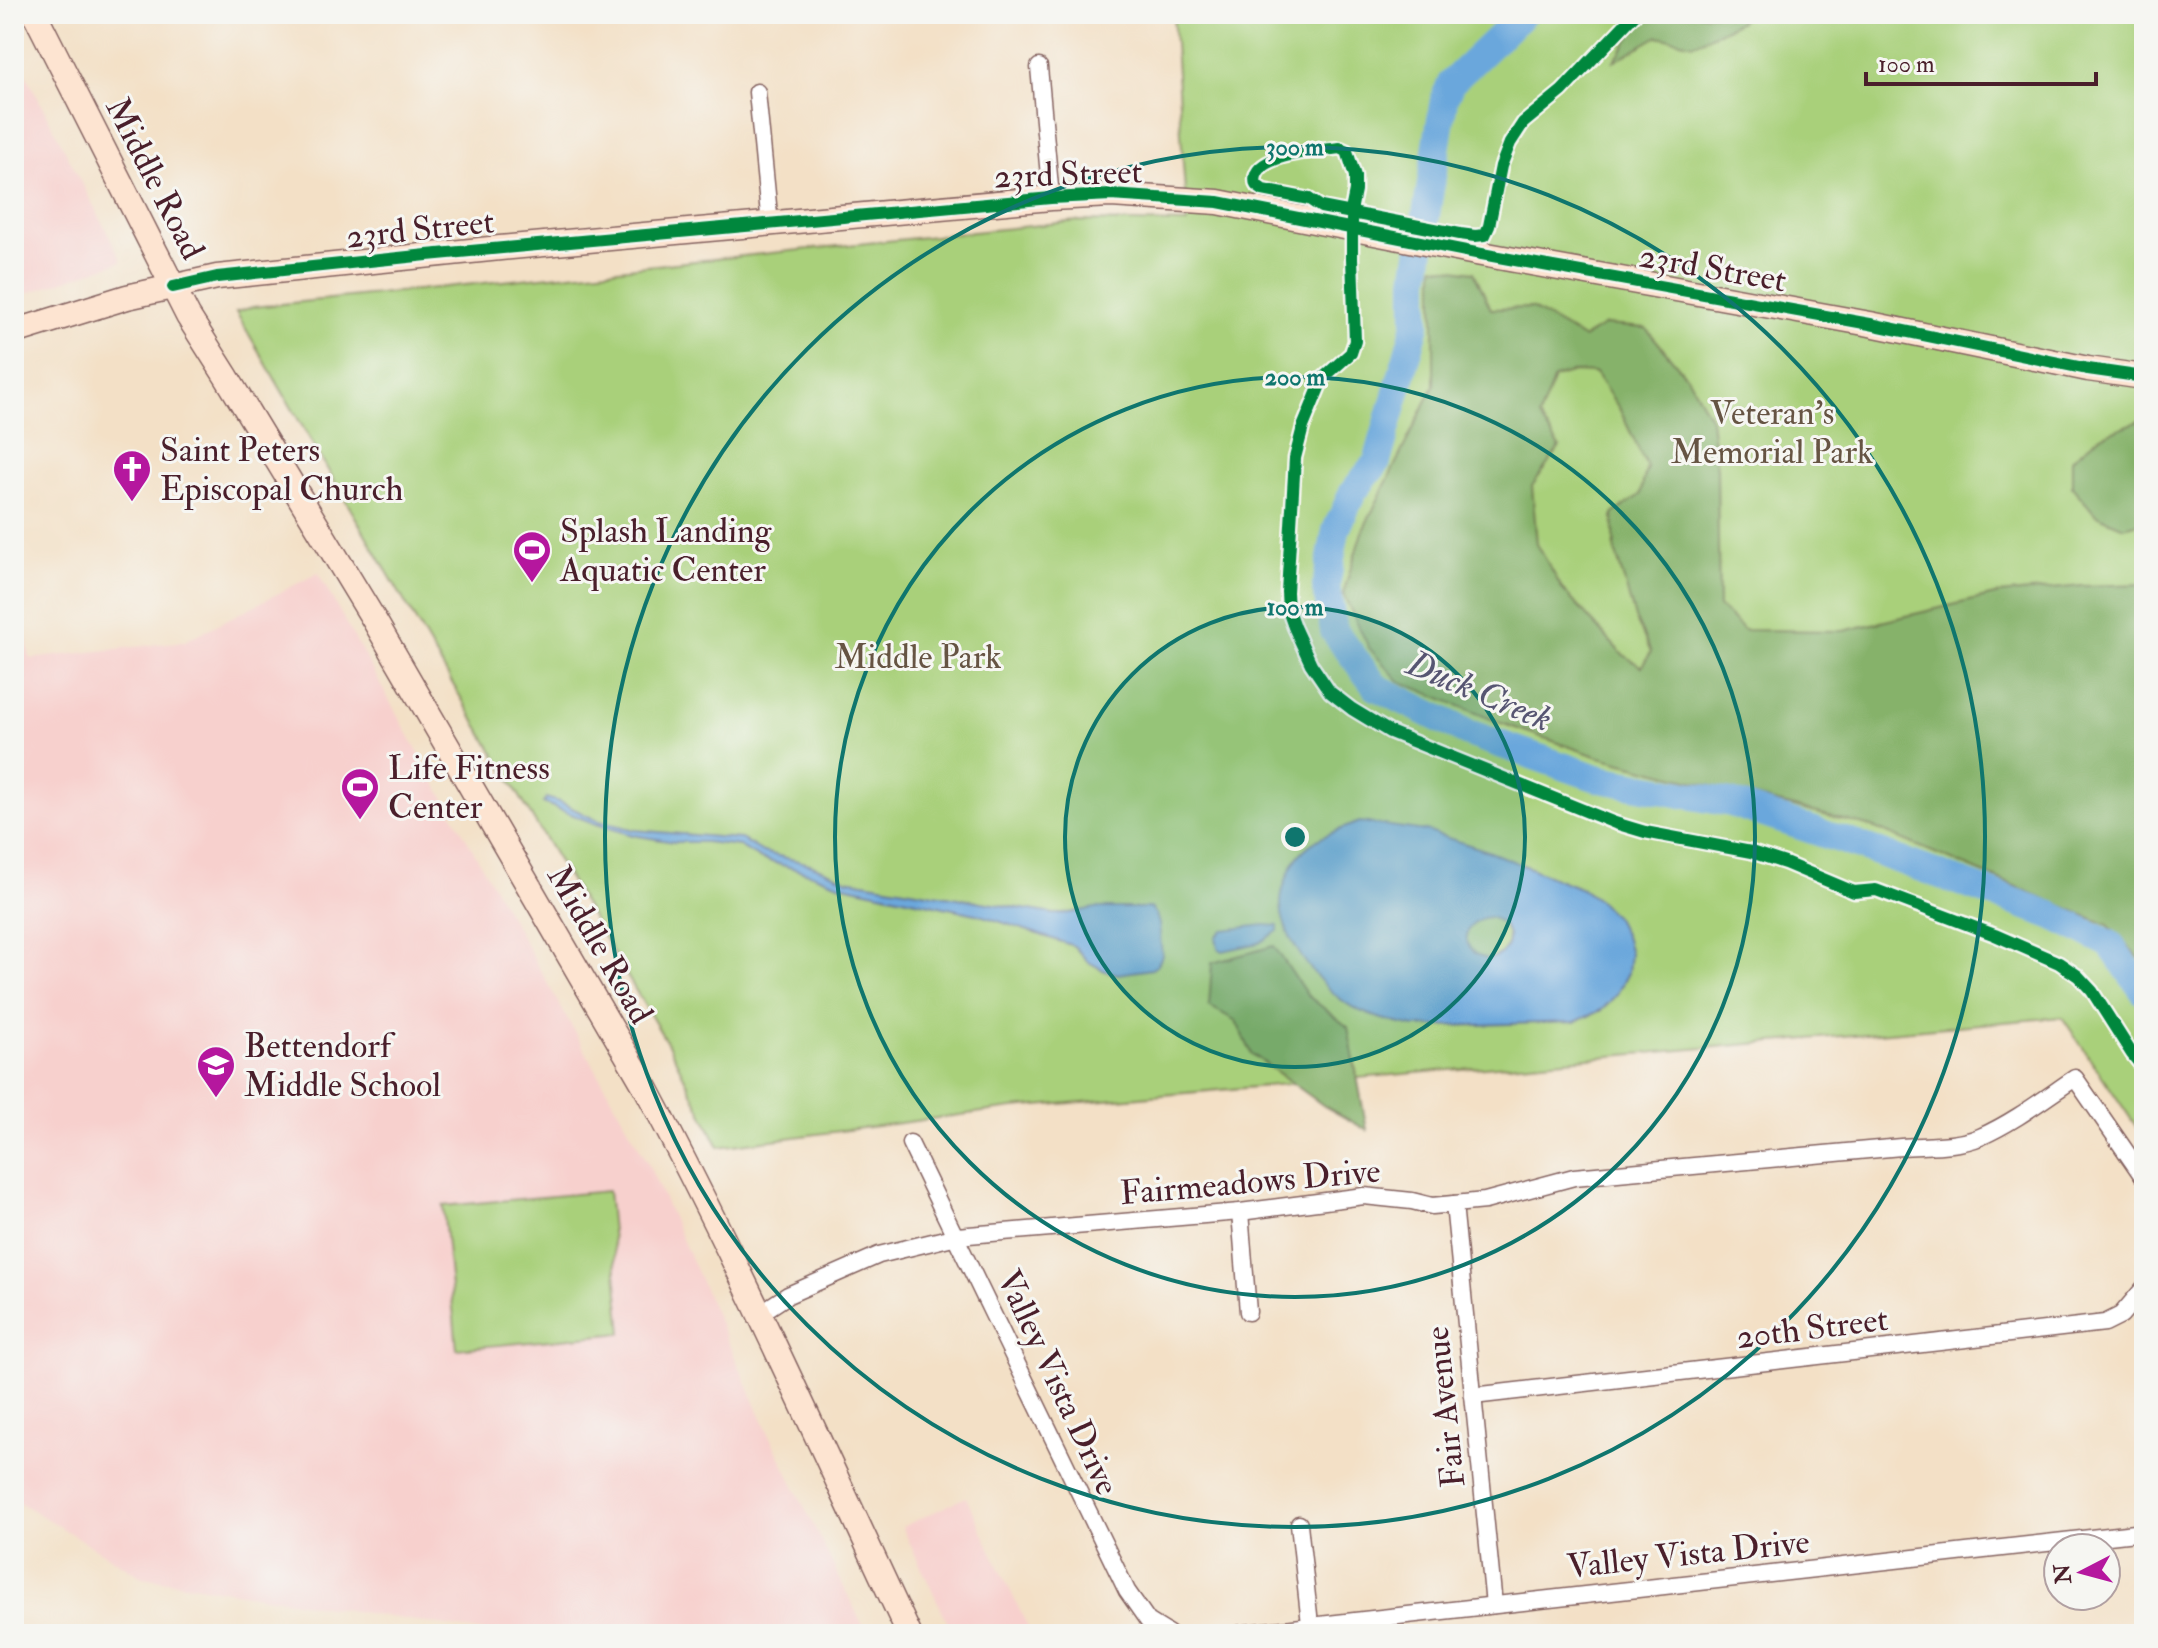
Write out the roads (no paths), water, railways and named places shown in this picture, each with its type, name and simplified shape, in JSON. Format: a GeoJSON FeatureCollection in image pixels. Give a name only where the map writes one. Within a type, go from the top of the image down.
{"type":"FeatureCollection","features":[{"type":"Feature","properties":{"kind":"main road","name":"Middle Road"},"geometry":{"type":"LineString","coordinates":[[35,14],[188,316],[365,605],[646,1088],[759,1314],[909,1634]]}},
{"type":"Feature","properties":{"kind":"main road","name":"23rd Street"},"geometry":{"type":"LineString","coordinates":[[14,332],[127,297],[217,277],[500,248],[1111,195],[1218,202],[1476,253],[1870,324],[2088,369],[2144,377]]}},
{"type":"Feature","properties":{"kind":"street"},"geometry":{"type":"LineString","coordinates":[[1039,67],[1051,198]]}},
{"type":"Feature","properties":{"kind":"street"},"geometry":{"type":"LineString","coordinates":[[757,92],[770,225]]}},
{"type":"Feature","properties":{"kind":"street","name":"Fairmeadows Drive"},"geometry":{"type":"LineString","coordinates":[[759,1314],[788,1295],[879,1255],[957,1236],[1240,1212],[1364,1196],[1432,1206],[1454,1204],[1485,1201],[1574,1177],[1951,1144],[1979,1138],[2000,1127],[2075,1078],[2144,1178]]}},
{"type":"Feature","properties":{"kind":"street","name":"Valley Vista Drive"},"geometry":{"type":"LineString","coordinates":[[910,1143],[1127,1591],[1148,1621],[1169,1634]]}},
{"type":"Feature","properties":{"kind":"street","name":"Fair Avenue"},"geometry":{"type":"LineString","coordinates":[[1454,1204],[1494,1605]]}},
{"type":"Feature","properties":{"kind":"street"},"geometry":{"type":"LineString","coordinates":[[1240,1212],[1248,1312]]}},
{"type":"Feature","properties":{"kind":"street","name":"20th Street"},"geometry":{"type":"LineString","coordinates":[[1473,1396],[2105,1323],[2121,1315],[2144,1288]]}},
{"type":"Feature","properties":{"kind":"street"},"geometry":{"type":"LineString","coordinates":[[1299,1524],[1310,1630]]}},
{"type":"Feature","properties":{"kind":"street","name":"Valley Vista Drive"},"geometry":{"type":"LineString","coordinates":[[1239,1634],[1310,1630],[1494,1605],[2144,1532]]}},
{"type":"Feature","properties":{"kind":"water"},"geometry":{"type":"Polygon","coordinates":[[[546,798],[596,820],[635,830],[741,839],[763,852],[810,864],[846,879],[1054,914],[1095,908],[1151,908],[1159,924],[1162,956],[1152,969],[1118,974],[1105,971],[1087,961],[1074,946],[980,915],[839,884],[761,859],[739,846],[674,842],[632,835],[543,803],[546,798]]]}},
{"type":"Feature","properties":{"kind":"water"},"geometry":{"type":"Polygon","coordinates":[[[1360,822],[1426,831],[1488,851],[1582,889],[1601,902],[1616,918],[1625,936],[1630,953],[1628,973],[1617,994],[1602,1010],[1575,1022],[1415,1027],[1370,1015],[1344,1002],[1319,979],[1297,950],[1284,920],[1281,900],[1286,879],[1306,848],[1360,822]],[[1489,917],[1479,919],[1468,930],[1468,944],[1479,956],[1488,959],[1497,956],[1507,945],[1507,932],[1489,917]]]}},
{"type":"Feature","properties":{"kind":"water"},"geometry":{"type":"Polygon","coordinates":[[[1278,926],[1278,931],[1259,943],[1223,951],[1218,948],[1216,937],[1223,930],[1278,926]]]}},
{"type":"Feature","properties":{"kind":"waterway","name":"Duck Creek"},"geometry":{"type":"LineString","coordinates":[[1523,14],[1451,83],[1444,99],[1416,280],[1416,325],[1377,462],[1353,492],[1336,530],[1326,586],[1334,631],[1376,687],[1468,733],[1600,779],[1731,803],[2051,915],[2110,944],[2144,992]]}},
{"type":"Feature","properties":{"kind":"place","name":"Saint Peters Episcopal Church"},"geometry":{"type":"Point","coordinates":[132,503]}},
{"type":"Feature","properties":{"kind":"place","name":"Splash Landing Aquatic Center"},"geometry":{"type":"Point","coordinates":[532,584]}},
{"type":"Feature","properties":{"kind":"place","name":"Life Fitness Center"},"geometry":{"type":"Point","coordinates":[360,821]}},
{"type":"Feature","properties":{"kind":"place","name":"Bettendorf Middle School"},"geometry":{"type":"Point","coordinates":[216,1099]}},
{"type":"Feature","properties":{"kind":"park label","name":"Veteran's Memorial Park"},"geometry":{"type":"Point","coordinates":[1772,432]}},
{"type":"Feature","properties":{"kind":"park label","name":"Middle Park"},"geometry":{"type":"Point","coordinates":[918,656]}}]}
